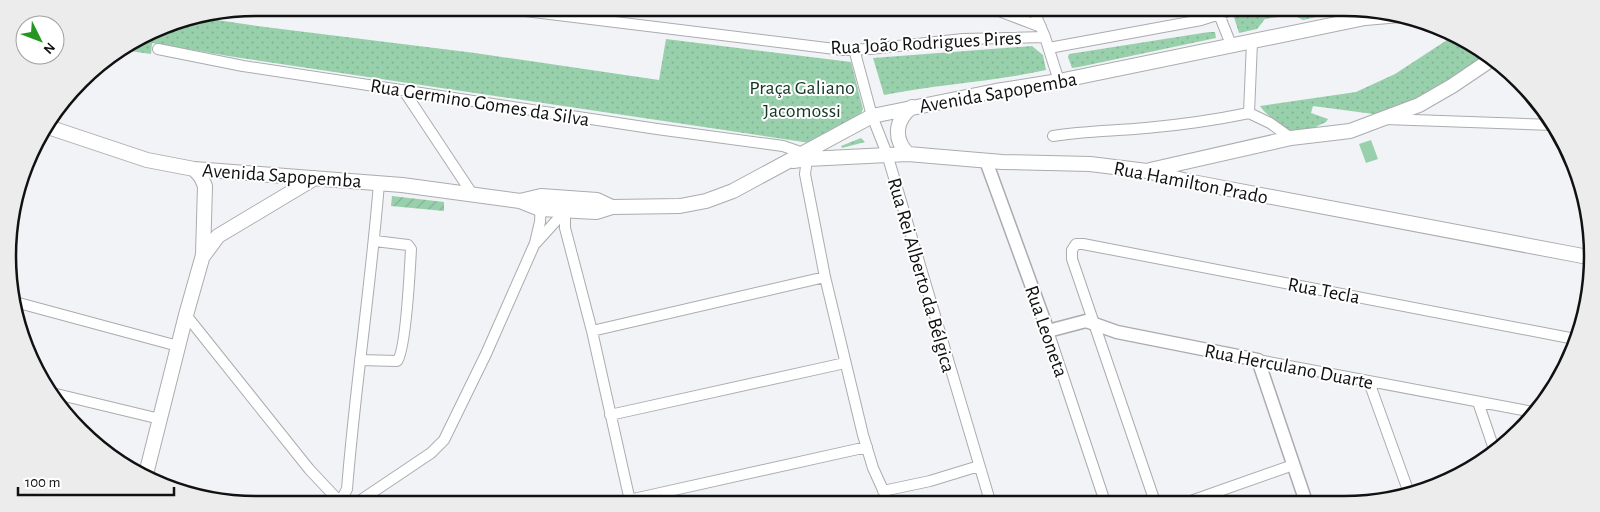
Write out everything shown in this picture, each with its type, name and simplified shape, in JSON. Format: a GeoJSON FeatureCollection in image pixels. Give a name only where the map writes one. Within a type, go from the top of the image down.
{"type":"FeatureCollection","features":[{"type":"Feature","properties":{"kind":"main road","name":"Avenida Sapopemba"},"geometry":{"type":"LineString","coordinates":[[53,129],[147,160],[194,169],[379,183],[540,203],[565,204],[596,212],[612,207],[680,206],[706,201],[733,191],[807,153],[872,116],[1232,47],[1369,18]]}},
{"type":"Feature","properties":{"kind":"main road"},"geometry":{"type":"LineString","coordinates":[[1147,171],[1291,138],[1350,131],[1419,105],[1486,63]]}},
{"type":"Feature","properties":{"kind":"main road"},"geometry":{"type":"LineString","coordinates":[[908,154],[902,148],[898,139],[897,129],[905,112],[913,107]]}},
{"type":"Feature","properties":{"kind":"main road","name":"Rua Hamilton Prado"},"geometry":{"type":"LineString","coordinates":[[807,153],[851,158],[908,154],[1040,164],[1090,164],[1147,171],[1584,256]]}},
{"type":"Feature","properties":{"kind":"main road"},"geometry":{"type":"LineString","coordinates":[[147,470],[203,255],[205,186],[201,177],[194,169]]}},
{"type":"Feature","properties":{"kind":"main road"},"geometry":{"type":"LineString","coordinates":[[205,186],[220,172]]}},
{"type":"Feature","properties":{"kind":"main road"},"geometry":{"type":"LineString","coordinates":[[281,176],[288,186],[285,197]]}},
{"type":"Feature","properties":{"kind":"main road"},"geometry":{"type":"LineString","coordinates":[[203,255],[214,240],[225,232],[315,178]]}},
{"type":"Feature","properties":{"kind":"main road"},"geometry":{"type":"LineString","coordinates":[[204,223],[213,231],[225,232]]}},
{"type":"Feature","properties":{"kind":"street","name":"Rua João Rodrigues Pires"},"geometry":{"type":"LineString","coordinates":[[577,16],[658,28],[842,50],[870,49],[1043,32]]}},
{"type":"Feature","properties":{"kind":"street"},"geometry":{"type":"LineString","coordinates":[[1009,16],[1043,32]]}},
{"type":"Feature","properties":{"kind":"street"},"geometry":{"type":"LineString","coordinates":[[1036,16],[1049,48],[1059,81]]}},
{"type":"Feature","properties":{"kind":"street"},"geometry":{"type":"LineString","coordinates":[[1049,48],[1201,20],[1211,16]]}},
{"type":"Feature","properties":{"kind":"street"},"geometry":{"type":"LineString","coordinates":[[1222,16],[1232,47]]}},
{"type":"Feature","properties":{"kind":"street"},"geometry":{"type":"LineString","coordinates":[[1249,113],[1252,42]]}},
{"type":"Feature","properties":{"kind":"street","name":"Rua Germino Gomes da Silva"},"geometry":{"type":"LineString","coordinates":[[158,49],[243,66],[647,128],[783,146],[807,153]]}},
{"type":"Feature","properties":{"kind":"street","name":"Rua Rei Alberto da Bélgica"},"geometry":{"type":"LineString","coordinates":[[854,49],[872,116],[887,154],[988,496]]}},
{"type":"Feature","properties":{"kind":"street"},"geometry":{"type":"LineString","coordinates":[[404,91],[473,194]]}},
{"type":"Feature","properties":{"kind":"street"},"geometry":{"type":"LineString","coordinates":[[1053,136],[1093,130],[1121,130],[1182,124],[1249,113],[1270,123],[1291,138]]}},
{"type":"Feature","properties":{"kind":"street"},"geometry":{"type":"LineString","coordinates":[[1384,119],[1544,125]]}},
{"type":"Feature","properties":{"kind":"street"},"geometry":{"type":"LineString","coordinates":[[807,153],[805,174],[825,277],[866,446],[886,496]]}},
{"type":"Feature","properties":{"kind":"street","name":"Rua Leoneta"},"geometry":{"type":"LineString","coordinates":[[986,160],[1048,331],[1103,496]]}},
{"type":"Feature","properties":{"kind":"street"},"geometry":{"type":"LineString","coordinates":[[343,496],[347,489],[360,360],[375,241],[379,183]]}},
{"type":"Feature","properties":{"kind":"street"},"geometry":{"type":"LineString","coordinates":[[367,496],[431,453],[444,440],[486,354],[535,243],[540,222],[540,203]]}},
{"type":"Feature","properties":{"kind":"street"},"geometry":{"type":"LineString","coordinates":[[535,243],[565,204]]}},
{"type":"Feature","properties":{"kind":"street"},"geometry":{"type":"LineString","coordinates":[[565,204],[565,228],[592,331],[629,496]]}},
{"type":"Feature","properties":{"kind":"street"},"geometry":{"type":"LineString","coordinates":[[360,360],[397,361],[400,358],[404,334],[411,249],[408,245],[375,241]]}},
{"type":"Feature","properties":{"kind":"street","name":"Rua Tecla"},"geometry":{"type":"LineString","coordinates":[[1094,324],[1072,258],[1074,245],[1083,244],[1569,338]]}},
{"type":"Feature","properties":{"kind":"street"},"geometry":{"type":"LineString","coordinates":[[592,331],[825,277]]}},
{"type":"Feature","properties":{"kind":"street"},"geometry":{"type":"LineString","coordinates":[[21,304],[178,346]]}},
{"type":"Feature","properties":{"kind":"street"},"geometry":{"type":"LineString","coordinates":[[186,315],[309,469],[336,496]]}},
{"type":"Feature","properties":{"kind":"street","name":"Rua Herculano Duarte"},"geometry":{"type":"LineString","coordinates":[[1048,331],[1082,321],[1117,332],[1527,411]]}},
{"type":"Feature","properties":{"kind":"street"},"geometry":{"type":"LineString","coordinates":[[1094,324],[1153,496]]}},
{"type":"Feature","properties":{"kind":"street"},"geometry":{"type":"LineString","coordinates":[[1258,360],[1304,496]]}},
{"type":"Feature","properties":{"kind":"street"},"geometry":{"type":"LineString","coordinates":[[610,415],[846,363]]}},
{"type":"Feature","properties":{"kind":"street"},"geometry":{"type":"LineString","coordinates":[[1369,382],[1407,488]]}},
{"type":"Feature","properties":{"kind":"street"},"geometry":{"type":"LineString","coordinates":[[61,395],[160,419]]}},
{"type":"Feature","properties":{"kind":"street"},"geometry":{"type":"LineString","coordinates":[[1478,402],[1492,444]]}},
{"type":"Feature","properties":{"kind":"street"},"geometry":{"type":"LineString","coordinates":[[647,496],[866,446]]}},
{"type":"Feature","properties":{"kind":"street"},"geometry":{"type":"LineString","coordinates":[[1205,496],[1292,465]]}},
{"type":"Feature","properties":{"kind":"street"},"geometry":{"type":"LineString","coordinates":[[883,491],[930,481],[979,466]]}},
{"type":"Feature","properties":{"kind":"green space"},"geometry":{"type":"Polygon","coordinates":[[[1286,16],[1265,19],[1257,29],[1239,33],[1234,17],[1286,16]]]}},
{"type":"Feature","properties":{"kind":"green space"},"geometry":{"type":"Polygon","coordinates":[[[1295,16],[1321,16],[1303,20],[1295,16]]]}},
{"type":"Feature","properties":{"kind":"green space","name":"Praça Galiano Jacomossi"},"geometry":{"type":"Polygon","coordinates":[[[215,20],[475,53],[659,80],[666,39],[851,62],[863,109],[859,117],[810,143],[152,43],[151,54],[131,51],[164,34],[194,24],[215,20]]]}},
{"type":"Feature","properties":{"kind":"green space"},"geometry":{"type":"Polygon","coordinates":[[[1215,32],[1216,38],[1079,67],[1072,68],[1068,57],[1069,54],[1215,32]]]}},
{"type":"Feature","properties":{"kind":"green space"},"geometry":{"type":"Polygon","coordinates":[[[1447,40],[1464,48],[1480,59],[1428,94],[1381,115],[1313,106],[1311,113],[1328,119],[1326,122],[1307,131],[1299,132],[1291,131],[1281,125],[1260,106],[1356,92],[1395,74],[1447,40]]]}},
{"type":"Feature","properties":{"kind":"green space","name":"Praça Galiano Jacomossi"},"geometry":{"type":"Polygon","coordinates":[[[1032,46],[1043,55],[1046,70],[884,95],[873,58],[1032,46]]]}},
{"type":"Feature","properties":{"kind":"green space"},"geometry":{"type":"Polygon","coordinates":[[[861,138],[865,142],[842,148],[841,146],[861,138]]]}},
{"type":"Feature","properties":{"kind":"green space"},"geometry":{"type":"Polygon","coordinates":[[[1371,140],[1378,159],[1366,163],[1359,144],[1371,140]]]}},
{"type":"Feature","properties":{"kind":"green space"},"geometry":{"type":"Polygon","coordinates":[[[392,196],[444,202],[444,211],[391,206],[392,196]]]}}]}
